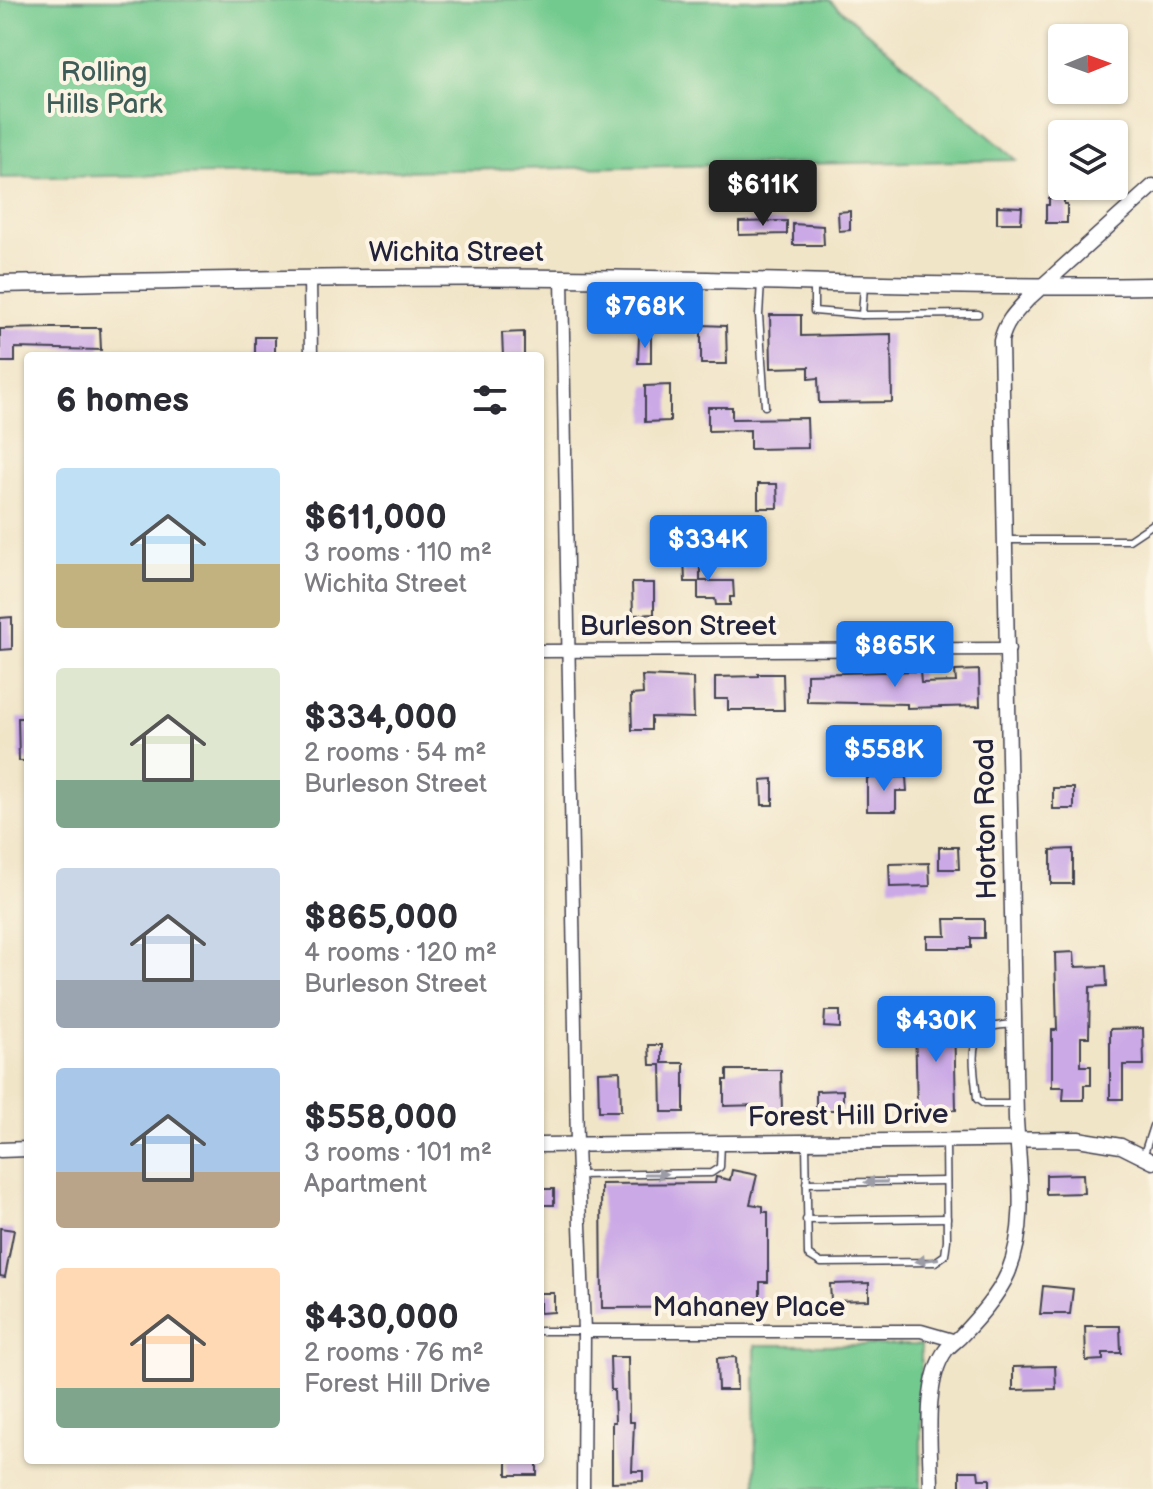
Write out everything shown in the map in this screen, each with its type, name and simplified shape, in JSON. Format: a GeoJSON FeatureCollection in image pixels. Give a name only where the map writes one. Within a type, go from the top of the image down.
{"type":"FeatureCollection","features":[{"type":"Feature","properties":{"kind":"main road","name":"Wichita Street"},"geometry":{"type":"LineString","coordinates":[[0,284],[310,278],[562,278],[1041,288],[1153,286]]}},
{"type":"Feature","properties":{"kind":"street","name":"Horton Road"},"geometry":{"type":"LineString","coordinates":[[931,1489],[931,1394],[946,1350],[1000,1288],[1015,1252],[1021,1215],[1016,1104],[1001,341],[1010,317],[1153,186]]}},
{"type":"Feature","properties":{"kind":"street"},"geometry":{"type":"LineString","coordinates":[[310,278],[311,352]]}},
{"type":"Feature","properties":{"kind":"street"},"geometry":{"type":"LineString","coordinates":[[562,278],[577,1145],[584,1331],[583,1489]]}},
{"type":"Feature","properties":{"kind":"street","name":"Burleson Street"},"geometry":{"type":"LineString","coordinates":[[544,651],[1009,649]]}},
{"type":"Feature","properties":{"kind":"street","name":"Forest Hill Drive"},"geometry":{"type":"LineString","coordinates":[[544,1145],[1078,1139],[1121,1146],[1148,1159]]}},
{"type":"Feature","properties":{"kind":"street"},"geometry":{"type":"LineString","coordinates":[[0,1150],[24,1149]]}},
{"type":"Feature","properties":{"kind":"street","name":"Mahaney Place"},"geometry":{"type":"LineString","coordinates":[[584,1331],[921,1331],[956,1341]]}},
{"type":"Feature","properties":{"kind":"lane"},"geometry":{"type":"LineString","coordinates":[[761,282],[759,315],[765,406]]}},
{"type":"Feature","properties":{"kind":"lane"},"geometry":{"type":"LineString","coordinates":[[814,283],[814,311],[862,315],[978,314]]}},
{"type":"Feature","properties":{"kind":"lane"},"geometry":{"type":"LineString","coordinates":[[862,315],[864,285]]}},
{"type":"Feature","properties":{"kind":"lane"},"geometry":{"type":"LineString","coordinates":[[1006,540],[1129,540],[1153,524]]}},
{"type":"Feature","properties":{"kind":"lane"},"geometry":{"type":"LineString","coordinates":[[1015,1024],[989,1027],[979,1034],[974,1045],[977,1099],[984,1104],[1016,1104]]}},
{"type":"Feature","properties":{"kind":"lane"},"geometry":{"type":"LineString","coordinates":[[1148,1159],[1153,1126]]}},
{"type":"Feature","properties":{"kind":"lane"},"geometry":{"type":"LineString","coordinates":[[806,1142],[808,1255],[821,1263],[878,1263],[935,1262],[945,1255],[946,1141]]}},
{"type":"Feature","properties":{"kind":"lane"},"geometry":{"type":"LineString","coordinates":[[578,1175],[711,1173],[720,1167],[721,1143]]}},
{"type":"Feature","properties":{"kind":"lane"},"geometry":{"type":"LineString","coordinates":[[806,1183],[946,1181]]}},
{"type":"Feature","properties":{"kind":"lane"},"geometry":{"type":"LineString","coordinates":[[806,1220],[947,1218]]}},
{"type":"Feature","properties":{"kind":"lane","name":"Mahaney Place"},"geometry":{"type":"LineString","coordinates":[[544,1331],[584,1331]]}},
{"type":"Feature","properties":{"kind":"green space","name":"Rolling Hills Park"},"geometry":{"type":"Polygon","coordinates":[[[0,0],[829,0],[1017,160],[0,178],[0,0]]]}},
{"type":"Feature","properties":{"kind":"green space"},"geometry":{"type":"Polygon","coordinates":[[[755,1345],[921,1345],[921,1489],[756,1489],[755,1345]]]}},
{"type":"Feature","properties":{"kind":"building"},"geometry":{"type":"Polygon","coordinates":[[[1049,200],[1064,200],[1067,204],[1067,223],[1046,223],[1046,205],[1049,205],[1049,200]]]}},
{"type":"Feature","properties":{"kind":"building"},"geometry":{"type":"Polygon","coordinates":[[[997,206],[1022,207],[1021,223],[997,223],[997,206]]]}},
{"type":"Feature","properties":{"kind":"building"},"geometry":{"type":"Polygon","coordinates":[[[850,211],[850,230],[839,231],[838,212],[850,211]]]}},
{"type":"Feature","properties":{"kind":"building"},"geometry":{"type":"Polygon","coordinates":[[[787,221],[787,234],[739,235],[739,222],[787,221]]]}},
{"type":"Feature","properties":{"kind":"building"},"geometry":{"type":"Polygon","coordinates":[[[793,224],[823,226],[824,245],[793,245],[793,224]]]}},
{"type":"Feature","properties":{"kind":"building"},"geometry":{"type":"Polygon","coordinates":[[[647,315],[674,318],[674,331],[648,331],[647,315]]]}},
{"type":"Feature","properties":{"kind":"building"},"geometry":{"type":"Polygon","coordinates":[[[770,315],[801,315],[801,336],[891,334],[892,402],[819,403],[818,378],[809,379],[809,367],[771,368],[770,315]]]}},
{"type":"Feature","properties":{"kind":"building"},"geometry":{"type":"Polygon","coordinates":[[[701,325],[726,326],[727,364],[701,364],[701,325]]]}},
{"type":"Feature","properties":{"kind":"building"},"geometry":{"type":"Polygon","coordinates":[[[100,328],[101,350],[15,348],[15,362],[0,362],[0,329],[100,328]]]}},
{"type":"Feature","properties":{"kind":"building"},"geometry":{"type":"Polygon","coordinates":[[[524,332],[524,352],[503,352],[502,333],[524,332]]]}},
{"type":"Feature","properties":{"kind":"building"},"geometry":{"type":"Polygon","coordinates":[[[639,336],[651,336],[651,363],[638,363],[639,336]]]}},
{"type":"Feature","properties":{"kind":"building"},"geometry":{"type":"Polygon","coordinates":[[[255,337],[275,337],[275,352],[255,352],[255,337]]]}},
{"type":"Feature","properties":{"kind":"building"},"geometry":{"type":"Polygon","coordinates":[[[670,385],[670,421],[645,422],[645,386],[670,385]]]}},
{"type":"Feature","properties":{"kind":"building"},"geometry":{"type":"Polygon","coordinates":[[[708,407],[732,407],[732,419],[807,418],[808,448],[750,449],[750,430],[708,431],[708,407]]]}},
{"type":"Feature","properties":{"kind":"building"},"geometry":{"type":"Polygon","coordinates":[[[758,484],[777,484],[778,508],[758,508],[758,484]]]}},
{"type":"Feature","properties":{"kind":"building"},"geometry":{"type":"Polygon","coordinates":[[[659,522],[675,522],[676,549],[660,550],[659,522]]]}},
{"type":"Feature","properties":{"kind":"building"},"geometry":{"type":"Polygon","coordinates":[[[684,556],[700,556],[700,581],[733,581],[734,597],[730,597],[730,605],[716,605],[715,599],[698,599],[698,582],[685,582],[684,556]]]}},
{"type":"Feature","properties":{"kind":"building"},"geometry":{"type":"Polygon","coordinates":[[[632,583],[654,583],[654,614],[633,615],[632,583]]]}},
{"type":"Feature","properties":{"kind":"building"},"geometry":{"type":"Polygon","coordinates":[[[12,617],[12,649],[0,650],[0,618],[12,617]]]}},
{"type":"Feature","properties":{"kind":"building"},"geometry":{"type":"Polygon","coordinates":[[[979,670],[980,706],[907,708],[907,704],[807,702],[807,674],[920,671],[921,683],[956,682],[955,671],[979,670]]]}},
{"type":"Feature","properties":{"kind":"building"},"geometry":{"type":"Polygon","coordinates":[[[783,674],[784,710],[728,710],[728,699],[715,699],[715,677],[783,674]]]}},
{"type":"Feature","properties":{"kind":"building"},"geometry":{"type":"Polygon","coordinates":[[[642,676],[693,678],[694,718],[651,717],[651,730],[632,730],[631,695],[643,694],[642,676]]]}},
{"type":"Feature","properties":{"kind":"building"},"geometry":{"type":"Polygon","coordinates":[[[18,718],[24,718],[24,761],[19,761],[18,718]]]}},
{"type":"Feature","properties":{"kind":"building"},"geometry":{"type":"Polygon","coordinates":[[[906,777],[907,791],[896,791],[896,811],[867,811],[867,778],[906,777]]]}},
{"type":"Feature","properties":{"kind":"building"},"geometry":{"type":"Polygon","coordinates":[[[773,779],[773,805],[762,805],[761,780],[773,779]]]}},
{"type":"Feature","properties":{"kind":"building"},"geometry":{"type":"Polygon","coordinates":[[[1053,788],[1074,788],[1074,809],[1053,809],[1053,788]]]}},
{"type":"Feature","properties":{"kind":"building"},"geometry":{"type":"Polygon","coordinates":[[[939,847],[958,847],[959,869],[939,869],[939,847]]]}},
{"type":"Feature","properties":{"kind":"building"},"geometry":{"type":"Polygon","coordinates":[[[1073,849],[1073,884],[1051,884],[1051,850],[1073,849]]]}},
{"type":"Feature","properties":{"kind":"building"},"geometry":{"type":"Polygon","coordinates":[[[929,863],[930,886],[890,887],[889,864],[929,863]]]}},
{"type":"Feature","properties":{"kind":"building"},"geometry":{"type":"Polygon","coordinates":[[[945,919],[984,919],[984,938],[971,938],[971,948],[927,948],[927,936],[946,936],[945,919]]]}},
{"type":"Feature","properties":{"kind":"building"},"geometry":{"type":"Polygon","coordinates":[[[1074,952],[1075,967],[1106,966],[1107,986],[1090,987],[1089,1037],[1081,1037],[1081,1066],[1091,1066],[1091,1085],[1084,1085],[1084,1100],[1063,1100],[1064,1087],[1052,1087],[1052,1030],[1057,1030],[1055,953],[1074,952]]]}},
{"type":"Feature","properties":{"kind":"building"},"geometry":{"type":"Polygon","coordinates":[[[825,1011],[840,1011],[840,1028],[824,1027],[825,1011]]]}},
{"type":"Feature","properties":{"kind":"building"},"geometry":{"type":"Polygon","coordinates":[[[954,1018],[956,1110],[917,1111],[915,1019],[954,1018]]]}},
{"type":"Feature","properties":{"kind":"building"},"geometry":{"type":"Polygon","coordinates":[[[1143,1028],[1144,1065],[1123,1065],[1123,1099],[1110,1099],[1110,1029],[1143,1028]]]}},
{"type":"Feature","properties":{"kind":"building"},"geometry":{"type":"Polygon","coordinates":[[[649,1045],[662,1045],[662,1063],[684,1063],[684,1112],[662,1112],[661,1065],[650,1065],[649,1045]]]}},
{"type":"Feature","properties":{"kind":"building"},"geometry":{"type":"Polygon","coordinates":[[[727,1070],[781,1070],[782,1112],[761,1112],[761,1105],[724,1106],[727,1070]]]}},
{"type":"Feature","properties":{"kind":"building"},"geometry":{"type":"Polygon","coordinates":[[[620,1071],[621,1111],[599,1111],[598,1072],[620,1071]]]}},
{"type":"Feature","properties":{"kind":"building"},"geometry":{"type":"Polygon","coordinates":[[[843,1090],[843,1110],[816,1110],[816,1091],[843,1090]]]}},
{"type":"Feature","properties":{"kind":"building"},"geometry":{"type":"Polygon","coordinates":[[[732,1170],[757,1175],[750,1204],[763,1206],[763,1212],[768,1212],[768,1282],[760,1282],[760,1307],[602,1308],[601,1184],[715,1183],[716,1177],[730,1180],[732,1170]]]}},
{"type":"Feature","properties":{"kind":"building"},"geometry":{"type":"Polygon","coordinates":[[[1083,1174],[1084,1193],[1046,1194],[1046,1175],[1083,1174]]]}},
{"type":"Feature","properties":{"kind":"building"},"geometry":{"type":"Polygon","coordinates":[[[544,1189],[554,1189],[554,1205],[544,1205],[544,1189]]]}},
{"type":"Feature","properties":{"kind":"building"},"geometry":{"type":"Polygon","coordinates":[[[0,1228],[14,1230],[5,1277],[0,1276],[0,1228]]]}},
{"type":"Feature","properties":{"kind":"building"},"geometry":{"type":"Polygon","coordinates":[[[869,1283],[869,1300],[831,1301],[830,1284],[869,1283]]]}},
{"type":"Feature","properties":{"kind":"building"},"geometry":{"type":"Polygon","coordinates":[[[1043,1286],[1073,1289],[1070,1314],[1040,1314],[1043,1286]]]}},
{"type":"Feature","properties":{"kind":"building"},"geometry":{"type":"Polygon","coordinates":[[[544,1293],[554,1293],[554,1312],[544,1313],[544,1293]]]}},
{"type":"Feature","properties":{"kind":"building"},"geometry":{"type":"Polygon","coordinates":[[[1085,1326],[1120,1326],[1121,1353],[1103,1353],[1103,1360],[1086,1361],[1085,1326]]]}},
{"type":"Feature","properties":{"kind":"building"},"geometry":{"type":"Polygon","coordinates":[[[610,1357],[628,1357],[629,1422],[634,1422],[632,1471],[643,1471],[643,1481],[612,1482],[612,1422],[615,1422],[610,1357]]]}},
{"type":"Feature","properties":{"kind":"building"},"geometry":{"type":"Polygon","coordinates":[[[736,1357],[737,1390],[718,1390],[717,1358],[736,1357]]]}},
{"type":"Feature","properties":{"kind":"building"},"geometry":{"type":"Polygon","coordinates":[[[1055,1366],[1056,1389],[1013,1390],[1013,1367],[1055,1366]]]}},
{"type":"Feature","properties":{"kind":"building"},"geometry":{"type":"Polygon","coordinates":[[[507,1464],[537,1464],[537,1475],[507,1475],[507,1464]]]}},
{"type":"Feature","properties":{"kind":"building"},"geometry":{"type":"Polygon","coordinates":[[[960,1471],[978,1471],[979,1479],[990,1479],[990,1489],[960,1489],[960,1471]]]}}]}
